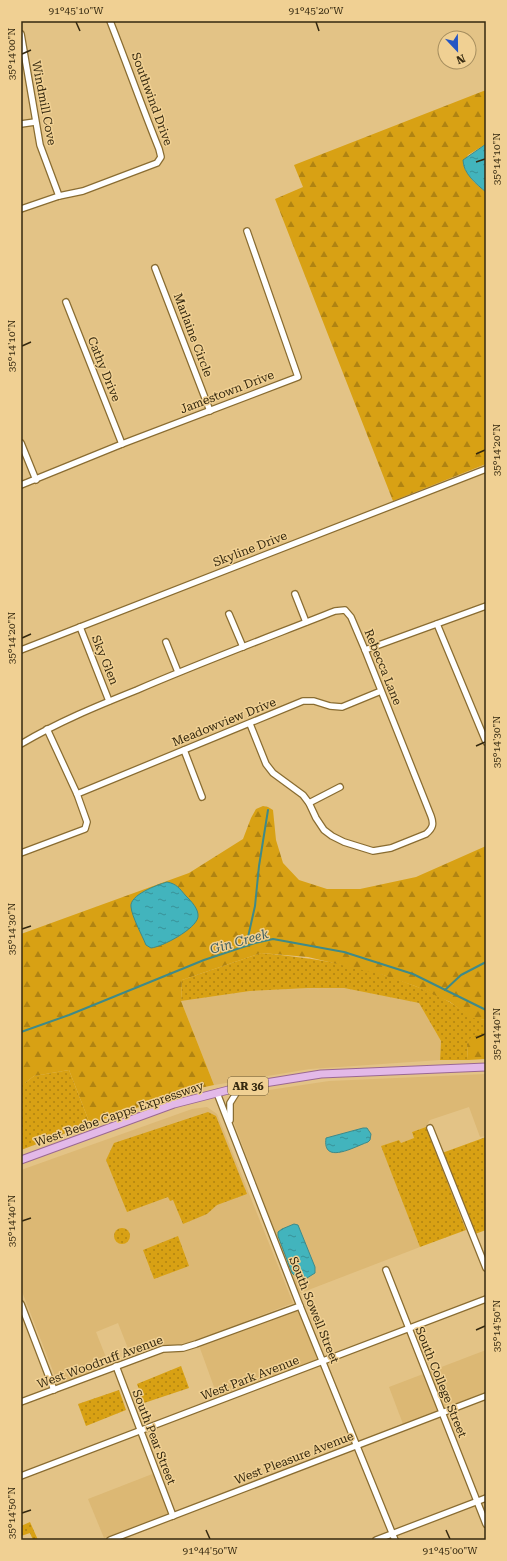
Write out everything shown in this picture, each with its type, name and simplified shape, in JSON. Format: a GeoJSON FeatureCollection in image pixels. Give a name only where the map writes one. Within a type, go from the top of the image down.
{"type":"FeatureCollection","features":[{"type":"Feature","properties":{"kind":"main road","name":"West Beebe Capps Expressway"},"geometry":{"type":"LineString","coordinates":[[21,1160],[159,1109],[217,1092],[240,1087],[321,1074],[486,1067]]}},
{"type":"Feature","properties":{"kind":"street","name":"Southwind Drive"},"geometry":{"type":"LineString","coordinates":[[21,208],[59,196],[83,191],[157,163],[161,157],[127,62],[110,21]]}},
{"type":"Feature","properties":{"kind":"street","name":"Windmill Cove"},"geometry":{"type":"LineString","coordinates":[[21,34],[40,145],[59,196]]}},
{"type":"Feature","properties":{"kind":"street"},"geometry":{"type":"LineString","coordinates":[[21,124],[35,122]]}},
{"type":"Feature","properties":{"kind":"street","name":"Jamestown Drive"},"geometry":{"type":"LineString","coordinates":[[21,485],[122,444],[298,377],[247,231]]}},
{"type":"Feature","properties":{"kind":"street","name":"Marlaine Circle"},"geometry":{"type":"LineString","coordinates":[[155,268],[210,410]]}},
{"type":"Feature","properties":{"kind":"street","name":"Cathy Drive"},"geometry":{"type":"LineString","coordinates":[[66,302],[122,444]]}},
{"type":"Feature","properties":{"kind":"street"},"geometry":{"type":"LineString","coordinates":[[21,443],[36,480]]}},
{"type":"Feature","properties":{"kind":"street","name":"Skyline Drive"},"geometry":{"type":"LineString","coordinates":[[21,650],[486,469]]}},
{"type":"Feature","properties":{"kind":"street"},"geometry":{"type":"LineString","coordinates":[[295,594],[306,622]]}},
{"type":"Feature","properties":{"kind":"street"},"geometry":{"type":"LineString","coordinates":[[365,650],[486,606]]}},
{"type":"Feature","properties":{"kind":"street","name":"Rebecca Lane"},"geometry":{"type":"LineString","coordinates":[[21,744],[47,728],[178,672],[335,611],[345,610],[351,617],[365,650],[433,821],[431,830],[426,834],[391,848],[373,851],[344,842],[328,833],[324,830],[309,803],[302,795],[273,773],[266,764],[250,724]]}},
{"type":"Feature","properties":{"kind":"street"},"geometry":{"type":"LineString","coordinates":[[229,614],[243,647]]}},
{"type":"Feature","properties":{"kind":"street"},"geometry":{"type":"LineString","coordinates":[[437,624],[486,742]]}},
{"type":"Feature","properties":{"kind":"street","name":"Sky Glen"},"geometry":{"type":"LineString","coordinates":[[80,628],[109,702]]}},
{"type":"Feature","properties":{"kind":"street"},"geometry":{"type":"LineString","coordinates":[[166,642],[178,672]]}},
{"type":"Feature","properties":{"kind":"street","name":"Meadowview Drive"},"geometry":{"type":"LineString","coordinates":[[77,794],[303,701],[314,701],[330,706],[342,707],[381,691]]}},
{"type":"Feature","properties":{"kind":"street"},"geometry":{"type":"LineString","coordinates":[[22,852],[85,829],[87,822],[77,794],[47,728]]}},
{"type":"Feature","properties":{"kind":"street"},"geometry":{"type":"LineString","coordinates":[[184,750],[202,797]]}},
{"type":"Feature","properties":{"kind":"street"},"geometry":{"type":"LineString","coordinates":[[309,803],[340,787]]}},
{"type":"Feature","properties":{"kind":"street"},"geometry":{"type":"LineString","coordinates":[[231,1128],[229,1114],[230,1104],[240,1087]]}},
{"type":"Feature","properties":{"kind":"street","name":"South Sowell Street"},"geometry":{"type":"LineString","coordinates":[[217,1092],[300,1306],[395,1540]]}},
{"type":"Feature","properties":{"kind":"street"},"geometry":{"type":"LineString","coordinates":[[430,1128],[486,1268]]}},
{"type":"Feature","properties":{"kind":"street","name":"South College Street"},"geometry":{"type":"LineString","coordinates":[[386,1270],[486,1524]]}},
{"type":"Feature","properties":{"kind":"street","name":"West Park Avenue"},"geometry":{"type":"LineString","coordinates":[[21,1476],[140,1432],[486,1299]]}},
{"type":"Feature","properties":{"kind":"street"},"geometry":{"type":"LineString","coordinates":[[21,1304],[54,1390]]}},
{"type":"Feature","properties":{"kind":"street","name":"West Woodruff Avenue"},"geometry":{"type":"LineString","coordinates":[[21,1402],[116,1366],[163,1350],[196,1344],[300,1306]]}},
{"type":"Feature","properties":{"kind":"street","name":"South Pear Street"},"geometry":{"type":"LineString","coordinates":[[116,1366],[173,1516]]}},
{"type":"Feature","properties":{"kind":"street","name":"West Pleasure Avenue"},"geometry":{"type":"LineString","coordinates":[[110,1540],[486,1396]]}},
{"type":"Feature","properties":{"kind":"street"},"geometry":{"type":"LineString","coordinates":[[376,1540],[486,1498]]}},
{"type":"Feature","properties":{"kind":"shaded area"},"geometry":{"type":"Polygon","coordinates":[[[344,988],[419,1003],[441,1041],[440,1060],[310,1069],[214,1085],[181,1001],[250,991],[344,988]]]}},
{"type":"Feature","properties":{"kind":"shaded area"},"geometry":{"type":"Polygon","coordinates":[[[486,1074],[486,1136],[480,1137],[469,1107],[430,1120],[426,1127],[412,1132],[414,1138],[401,1143],[399,1140],[382,1146],[420,1247],[298,1294],[233,1120],[231,1111],[234,1100],[242,1094],[329,1081],[486,1074]]]}},
{"type":"Feature","properties":{"kind":"shaded area"},"geometry":{"type":"Polygon","coordinates":[[[207,1107],[217,1114],[293,1303],[244,1322],[246,1329],[299,1310],[317,1359],[218,1398],[197,1340],[188,1343],[158,1346],[131,1356],[118,1323],[96,1332],[109,1365],[58,1384],[21,1289],[21,1170],[192,1109],[207,1107]]]}},
{"type":"Feature","properties":{"kind":"shaded area"},"geometry":{"type":"Polygon","coordinates":[[[486,1350],[486,1392],[403,1424],[389,1387],[486,1350]]]}},
{"type":"Feature","properties":{"kind":"shaded area"},"geometry":{"type":"Polygon","coordinates":[[[160,1471],[175,1511],[104,1538],[88,1499],[160,1471]]]}},
{"type":"Feature","properties":{"kind":"green space"},"geometry":{"type":"Polygon","coordinates":[[[486,90],[486,144],[468,155],[463,164],[472,180],[486,192],[486,464],[393,501],[275,199],[303,187],[294,165],[486,90]]]}},
{"type":"Feature","properties":{"kind":"green space"},"geometry":{"type":"Polygon","coordinates":[[[263,806],[273,810],[276,840],[283,863],[299,880],[327,889],[360,889],[416,877],[486,846],[486,1020],[472,1018],[450,1002],[415,986],[383,975],[308,957],[261,953],[182,980],[181,1001],[214,1085],[186,1091],[90,1124],[69,1070],[34,1076],[25,1083],[21,1083],[21,934],[189,873],[243,839],[256,809],[263,806]]]}},
{"type":"Feature","properties":{"kind":"green space"},"geometry":{"type":"Polygon","coordinates":[[[261,953],[320,960],[378,973],[396,979],[447,1000],[471,1016],[486,1020],[486,1035],[472,1037],[467,1044],[468,1060],[440,1060],[441,1041],[419,1003],[344,988],[250,991],[181,1001],[182,980],[261,953]]]}},
{"type":"Feature","properties":{"kind":"green space"},"geometry":{"type":"Polygon","coordinates":[[[486,1035],[486,1059],[468,1060],[467,1044],[472,1036],[486,1035]]]}},
{"type":"Feature","properties":{"kind":"green space"},"geometry":{"type":"Polygon","coordinates":[[[69,1070],[90,1124],[21,1150],[21,1083],[25,1083],[34,1076],[69,1070]]]}},
{"type":"Feature","properties":{"kind":"green space"},"geometry":{"type":"Polygon","coordinates":[[[208,1112],[216,1116],[247,1194],[217,1205],[207,1214],[183,1224],[173,1200],[170,1201],[168,1197],[127,1212],[106,1160],[114,1143],[208,1112]]]}},
{"type":"Feature","properties":{"kind":"green space"},"geometry":{"type":"Polygon","coordinates":[[[426,1127],[466,1230],[420,1247],[381,1146],[399,1140],[401,1143],[414,1138],[412,1132],[426,1127]]]}},
{"type":"Feature","properties":{"kind":"green space"},"geometry":{"type":"Polygon","coordinates":[[[486,1137],[486,1230],[475,1234],[442,1153],[486,1137]]]}},
{"type":"Feature","properties":{"kind":"green space"},"geometry":{"type":"Polygon","coordinates":[[[119,1228],[125,1228],[130,1233],[128,1242],[125,1244],[119,1244],[114,1239],[114,1233],[119,1228]]]}},
{"type":"Feature","properties":{"kind":"green space"},"geometry":{"type":"Polygon","coordinates":[[[178,1236],[189,1266],[154,1279],[143,1250],[178,1236]]]}},
{"type":"Feature","properties":{"kind":"green space"},"geometry":{"type":"Polygon","coordinates":[[[181,1366],[189,1388],[144,1403],[137,1384],[181,1366]]]}},
{"type":"Feature","properties":{"kind":"green space"},"geometry":{"type":"Polygon","coordinates":[[[119,1390],[126,1410],[86,1426],[78,1404],[119,1390]]]}},
{"type":"Feature","properties":{"kind":"green space"},"geometry":{"type":"Polygon","coordinates":[[[30,1522],[38,1540],[33,1540],[30,1533],[21,1536],[21,1526],[30,1522]]]}},
{"type":"Feature","properties":{"kind":"water"},"geometry":{"type":"Polygon","coordinates":[[[486,144],[486,192],[474,182],[468,174],[463,160],[486,144]]]}},
{"type":"Feature","properties":{"kind":"water"},"geometry":{"type":"Polygon","coordinates":[[[167,882],[178,887],[190,900],[196,908],[198,917],[196,922],[191,927],[178,937],[151,948],[146,945],[135,921],[131,907],[134,898],[144,891],[167,882]]]}},
{"type":"Feature","properties":{"kind":"water"},"geometry":{"type":"Polygon","coordinates":[[[367,1128],[371,1134],[368,1142],[348,1150],[334,1153],[329,1151],[326,1146],[326,1138],[367,1128]]]}},
{"type":"Feature","properties":{"kind":"water"},"geometry":{"type":"Polygon","coordinates":[[[294,1224],[298,1225],[315,1267],[315,1273],[307,1278],[298,1279],[292,1273],[278,1236],[278,1232],[282,1229],[294,1224]]]}},
{"type":"Feature","properties":{"kind":"waterway"},"geometry":{"type":"LineString","coordinates":[[246,946],[255,906],[259,866],[268,810]]}},
{"type":"Feature","properties":{"kind":"waterway","name":"Gin Creek"},"geometry":{"type":"LineString","coordinates":[[21,1032],[69,1015],[204,960],[255,943],[273,939],[344,952],[413,974],[486,1010]]}},
{"type":"Feature","properties":{"kind":"waterway"},"geometry":{"type":"LineString","coordinates":[[445,990],[461,975],[486,962]]}}]}
